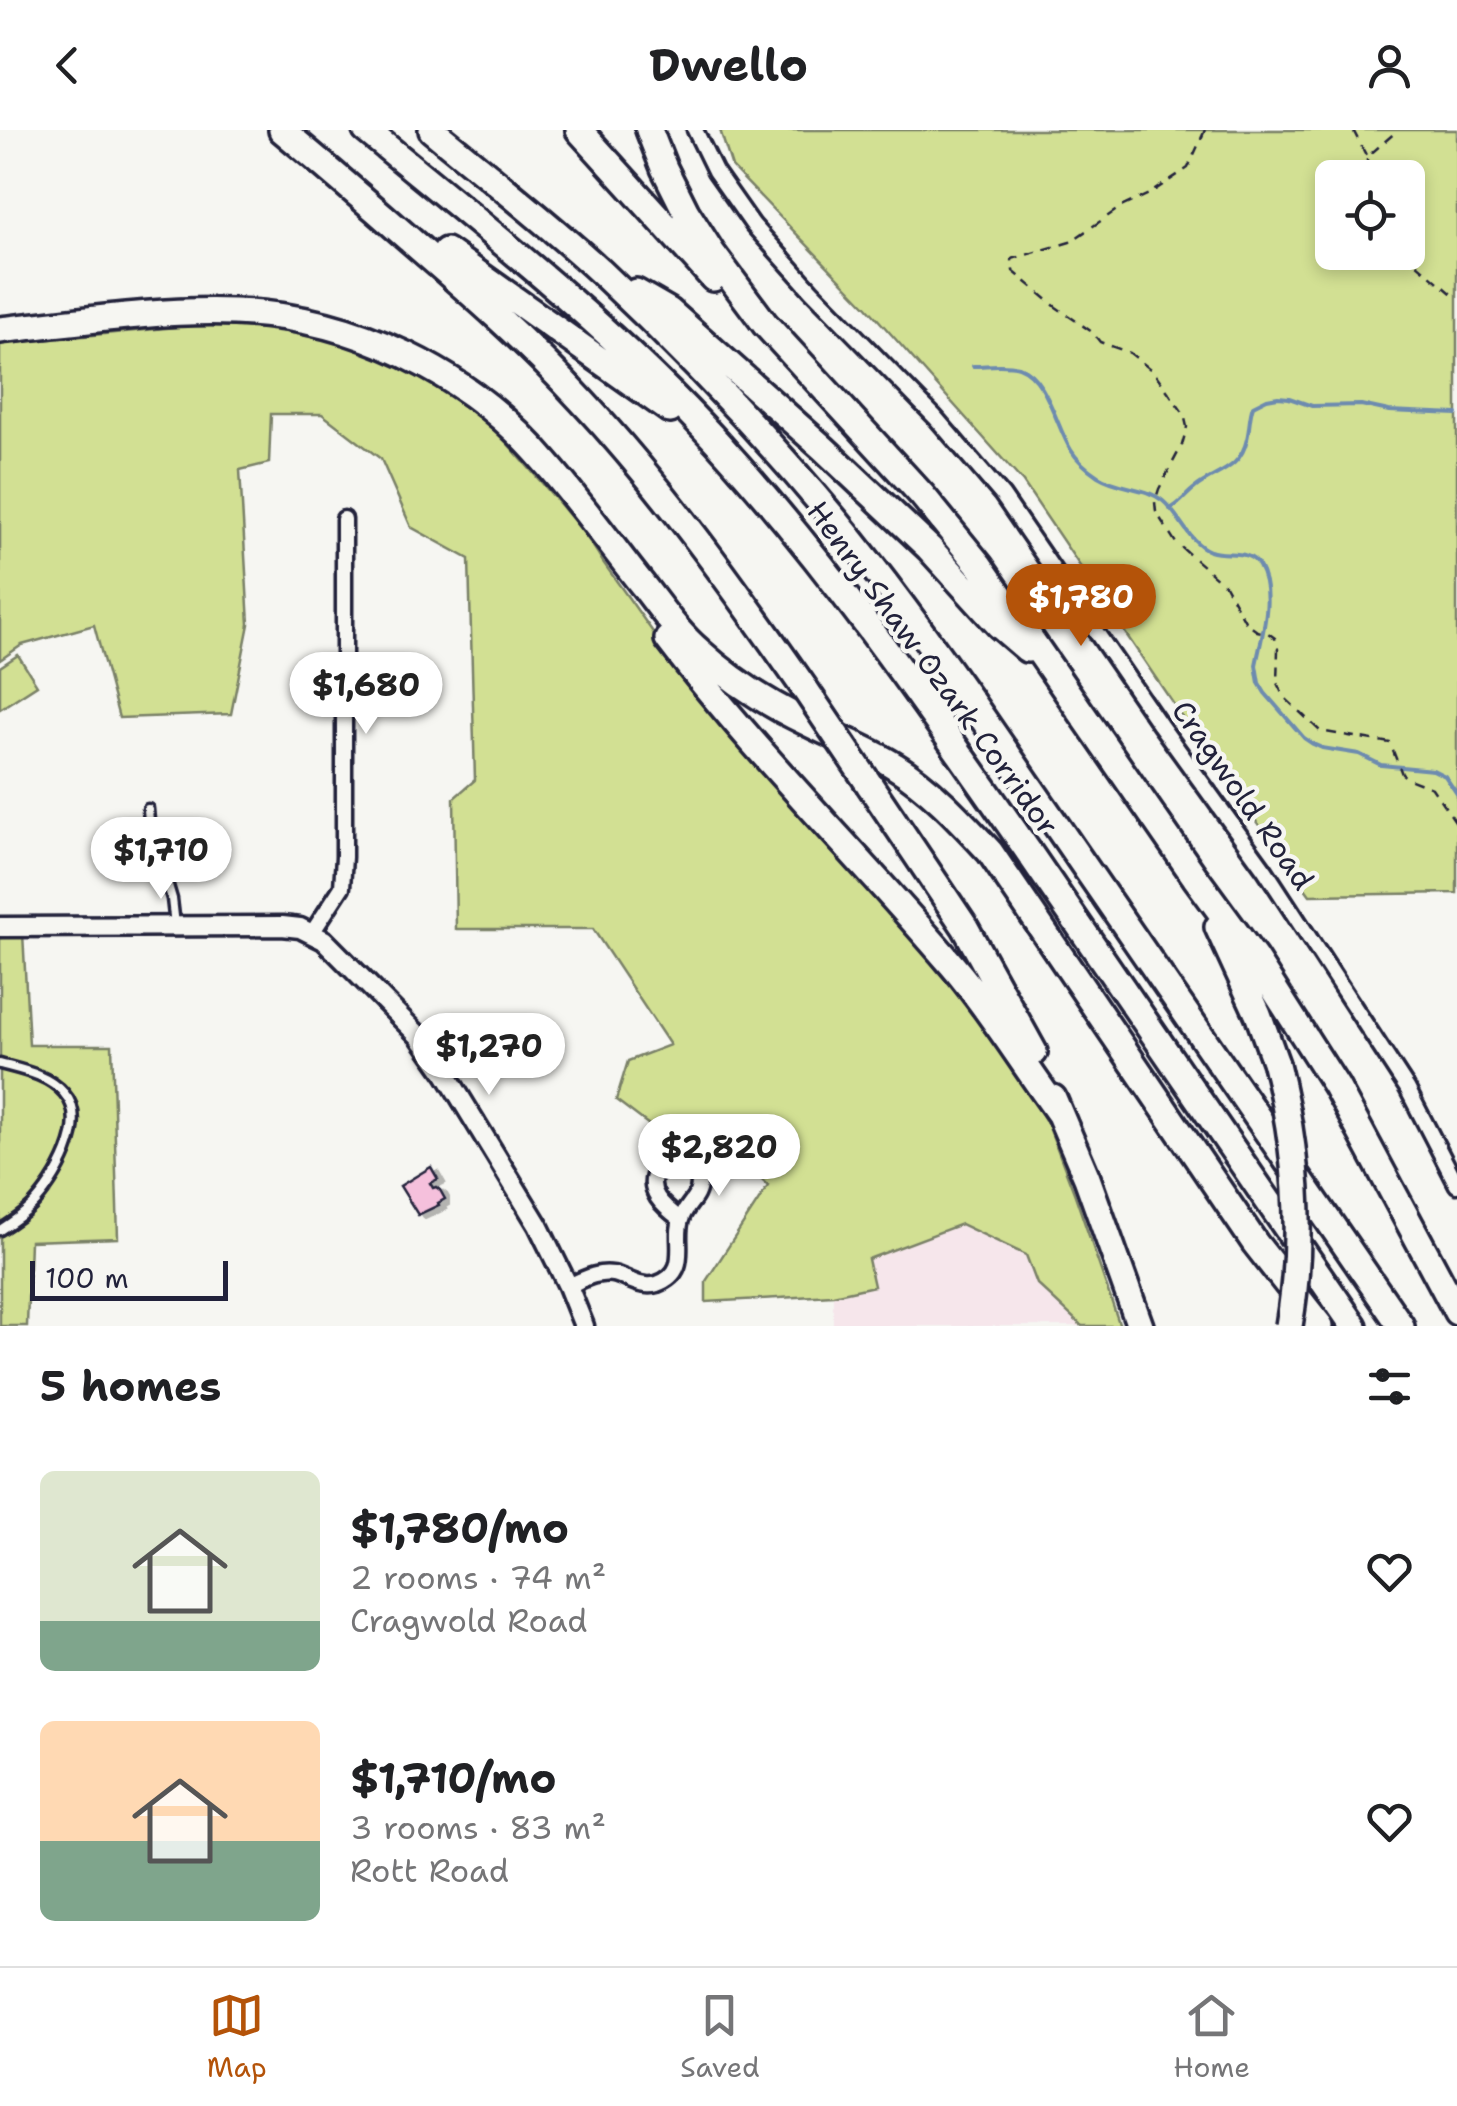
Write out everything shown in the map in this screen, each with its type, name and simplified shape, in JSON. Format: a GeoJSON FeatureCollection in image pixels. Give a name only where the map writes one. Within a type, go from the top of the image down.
{"type":"FeatureCollection","features":[{"type":"Feature","properties":{"kind":"highway"},"geometry":{"type":"LineString","coordinates":[[282,130],[500,317],[580,399],[716,564],[939,886],[988,968],[1036,1057],[1087,1178],[1140,1326]]}},
{"type":"Feature","properties":{"kind":"highway","name":"Henry Shaw Ozark Corridor"},"geometry":{"type":"LineString","coordinates":[[366,130],[644,368],[715,440],[807,546],[908,679],[1354,1326]]}},
{"type":"Feature","properties":{"kind":"highway","name":"Henry Shaw Ozark Corridor"},"geometry":{"type":"LineString","coordinates":[[432,130],[598,270],[743,414],[838,523],[968,698],[1401,1326]]}},
{"type":"Feature","properties":{"kind":"highway"},"geometry":{"type":"LineString","coordinates":[[579,130],[726,292],[765,324]]}},
{"type":"Feature","properties":{"kind":"highway"},"geometry":{"type":"LineString","coordinates":[[649,130],[686,212],[712,254],[765,324],[922,495],[980,566],[1255,959],[1328,1072],[1457,1312]]}},
{"type":"Feature","properties":{"kind":"highway"},"geometry":{"type":"LineString","coordinates":[[347,183],[715,440]]}},
{"type":"Feature","properties":{"kind":"highway"},"geometry":{"type":"LineString","coordinates":[[598,270],[668,312],[707,345],[876,497],[976,596],[999,625],[1054,672]]}},
{"type":"Feature","properties":{"kind":"highway"},"geometry":{"type":"LineString","coordinates":[[0,330],[206,311],[267,314],[337,328],[409,356],[483,403],[544,459],[696,649],[732,678],[800,720],[894,766],[950,808],[990,852],[1255,1243],[1320,1326]]}},
{"type":"Feature","properties":{"kind":"highway"},"geometry":{"type":"LineString","coordinates":[[598,530],[640,601],[693,672],[953,966],[1059,1113]]}},
{"type":"Feature","properties":{"kind":"highway"},"geometry":{"type":"LineString","coordinates":[[1195,877],[1252,1000],[1276,1064],[1294,1150],[1298,1198],[1298,1247],[1289,1326]]}},
{"type":"Feature","properties":{"kind":"street","name":"Cragwold Road"},"geometry":{"type":"LineString","coordinates":[[695,130],[715,171],[753,224],[811,290],[935,417],[1002,495],[1265,870],[1407,1088],[1457,1185]]}},
{"type":"Feature","properties":{"kind":"street"},"geometry":{"type":"LineString","coordinates":[[312,933],[342,887],[344,520]]}},
{"type":"Feature","properties":{"kind":"street"},"geometry":{"type":"LineString","coordinates":[[0,927],[282,926],[312,933],[341,956],[420,1037],[446,1074],[521,1197],[568,1286],[584,1326]]}},
{"type":"Feature","properties":{"kind":"street"},"geometry":{"type":"LineString","coordinates":[[568,1286],[595,1275],[611,1274],[638,1284],[657,1284],[674,1272],[680,1256],[680,1219]]}},
{"type":"Feature","properties":{"kind":"lane"},"geometry":{"type":"LineString","coordinates":[[148,809],[172,898],[175,925]]}},
{"type":"Feature","properties":{"kind":"lane"},"geometry":{"type":"LineString","coordinates":[[0,1064],[54,1083],[68,1097],[74,1116],[67,1151],[45,1190],[30,1208],[0,1230]]}},
{"type":"Feature","properties":{"kind":"path"},"geometry":{"type":"LineString","coordinates":[[1205,130],[1188,168],[1070,242],[1012,258],[1014,271],[1100,342],[1130,353],[1154,372],[1184,414],[1187,426],[1182,445],[1154,502],[1157,516],[1176,543],[1225,585],[1246,623],[1268,633],[1277,643],[1276,678],[1280,690],[1320,732],[1390,743],[1402,774],[1432,788],[1457,824]]}},
{"type":"Feature","properties":{"kind":"path"},"geometry":{"type":"LineString","coordinates":[[1353,130],[1367,158],[1398,130]]}},
{"type":"Feature","properties":{"kind":"path"},"geometry":{"type":"LineString","coordinates":[[1424,270],[1457,298]]}},
{"type":"Feature","properties":{"kind":"shaded area"},"geometry":{"type":"Polygon","coordinates":[[[961,1224],[1026,1255],[1037,1284],[1082,1326],[833,1326],[833,1295],[874,1286],[867,1260],[961,1224]]]}},
{"type":"Feature","properties":{"kind":"green space"},"geometry":{"type":"Polygon","coordinates":[[[720,130],[1457,130],[1457,893],[1310,895],[1210,758],[1023,482],[866,306],[732,167],[720,130]]]}},
{"type":"Feature","properties":{"kind":"green space"},"geometry":{"type":"Polygon","coordinates":[[[213,325],[295,332],[362,350],[439,389],[474,413],[510,446],[582,531],[719,725],[974,1006],[1049,1127],[1120,1326],[1082,1326],[1037,1284],[1026,1255],[961,1224],[868,1259],[874,1286],[833,1295],[706,1302],[706,1281],[768,1186],[728,1146],[691,1132],[657,1131],[616,1100],[628,1061],[670,1045],[593,929],[456,929],[454,798],[475,780],[469,559],[411,527],[381,459],[322,414],[271,414],[269,463],[240,470],[249,624],[231,714],[119,718],[94,625],[22,645],[0,660],[0,344],[213,325]]]}},
{"type":"Feature","properties":{"kind":"green space"},"geometry":{"type":"Polygon","coordinates":[[[18,655],[37,685],[0,709],[0,667],[18,655]]]}},
{"type":"Feature","properties":{"kind":"green space"},"geometry":{"type":"Polygon","coordinates":[[[0,933],[23,933],[29,1045],[112,1045],[118,1238],[30,1241],[27,1326],[0,1326],[0,933]]]}},
{"type":"Feature","properties":{"kind":"building"},"geometry":{"type":"Polygon","coordinates":[[[431,1167],[438,1179],[430,1183],[445,1199],[418,1215],[400,1186],[431,1167]]]}},
{"type":"Feature","properties":{"kind":"waterway"},"geometry":{"type":"LineString","coordinates":[[973,366],[1014,366],[1029,372],[1044,391],[1071,450],[1087,468],[1106,480],[1163,501],[1202,547],[1255,560],[1264,577],[1267,602],[1256,665],[1259,683],[1304,738],[1322,748],[1359,754],[1381,765],[1433,770],[1445,776],[1457,794]]}},
{"type":"Feature","properties":{"kind":"waterway"},"geometry":{"type":"LineString","coordinates":[[1170,509],[1239,458],[1253,406],[1267,399],[1289,398],[1312,406],[1361,405],[1389,411],[1457,414]]}}]}
